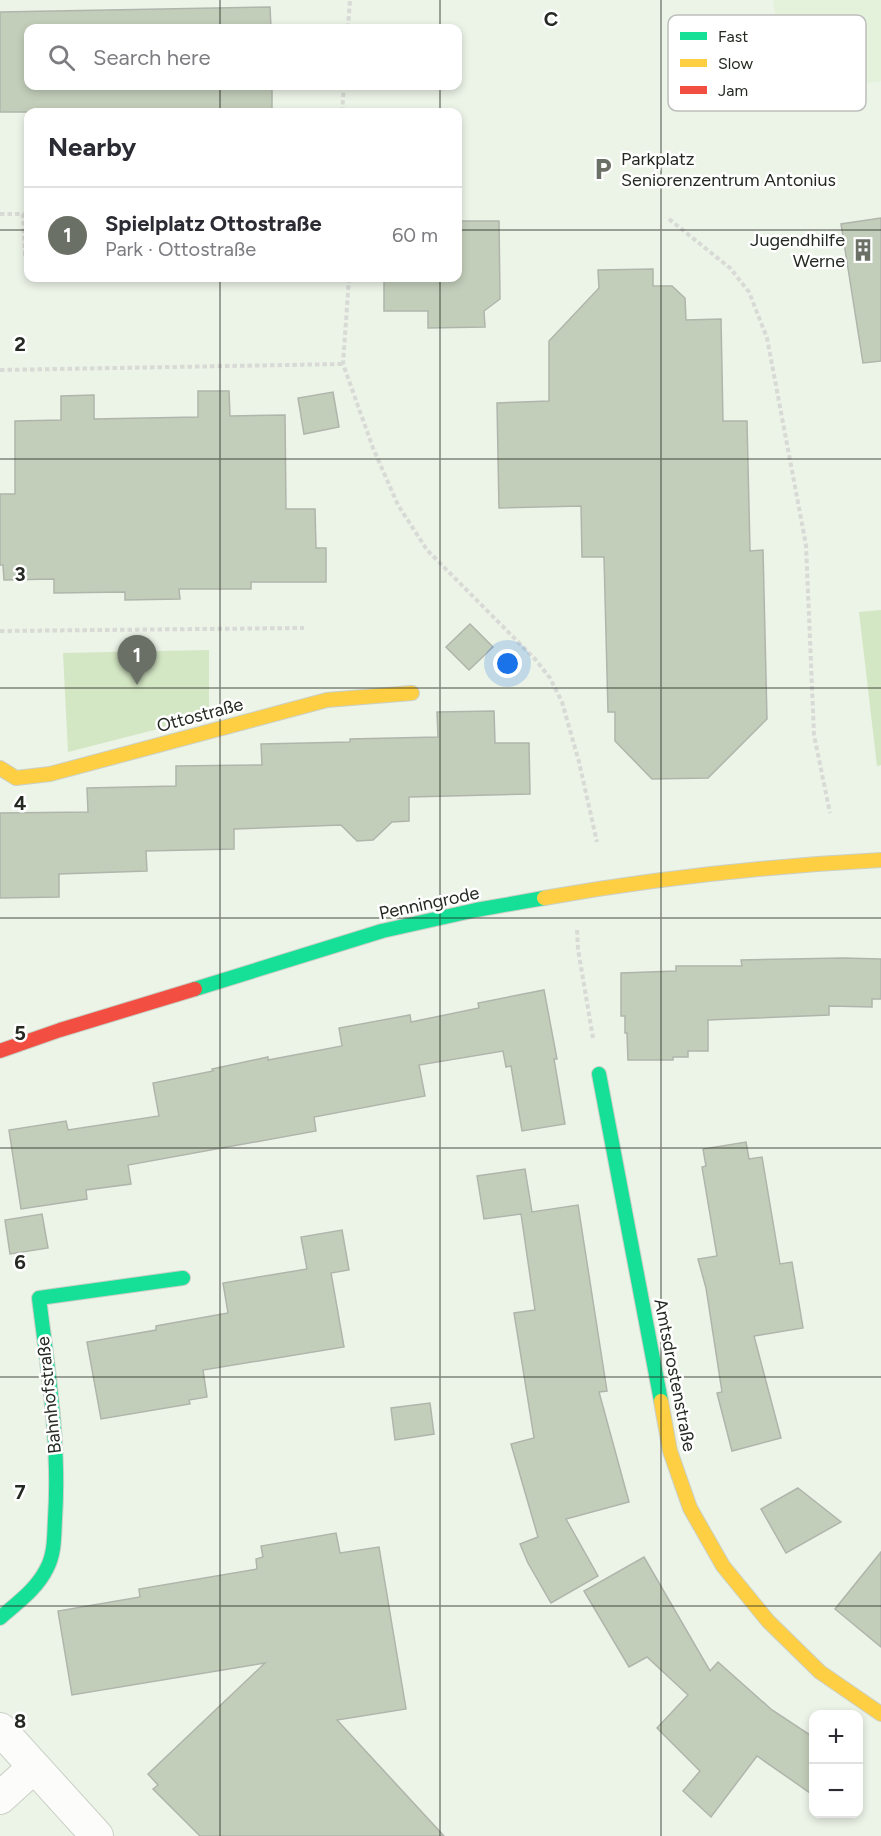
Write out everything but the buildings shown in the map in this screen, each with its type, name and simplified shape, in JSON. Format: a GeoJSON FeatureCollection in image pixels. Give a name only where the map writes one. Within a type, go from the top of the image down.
{"type":"FeatureCollection","features":[{"type":"Feature","properties":{"kind":"street","name":"Ottostraße"},"geometry":{"type":"LineString","coordinates":[[0,768],[16,778],[51,774],[327,700],[412,693]]}},
{"type":"Feature","properties":{"kind":"street","name":"Penningrode"},"geometry":{"type":"LineString","coordinates":[[0,1052],[60,1030],[382,931],[476,910],[572,893],[715,873],[881,860]]}},
{"type":"Feature","properties":{"kind":"street","name":"Amtsdrostenstraße"},"geometry":{"type":"LineString","coordinates":[[599,1074],[670,1451],[690,1508],[723,1566],[768,1621],[820,1672],[881,1714]]}},
{"type":"Feature","properties":{"kind":"street","name":"Bahnhofstraße"},"geometry":{"type":"LineString","coordinates":[[0,1618],[33,1589],[45,1573],[52,1558],[57,1455],[39,1298],[183,1278]]}},
{"type":"Feature","properties":{"kind":"street"},"geometry":{"type":"LineString","coordinates":[[0,1729],[97,1836]]}},
{"type":"Feature","properties":{"kind":"street"},"geometry":{"type":"LineString","coordinates":[[0,1798],[33,1768]]}},
{"type":"Feature","properties":{"kind":"path"},"geometry":{"type":"LineString","coordinates":[[348,24],[350,0]]}},
{"type":"Feature","properties":{"kind":"path"},"geometry":{"type":"LineString","coordinates":[[342,108],[344,90]]}},
{"type":"Feature","properties":{"kind":"path"},"geometry":{"type":"LineString","coordinates":[[0,214],[23,214],[24,234]]}},
{"type":"Feature","properties":{"kind":"path"},"geometry":{"type":"LineString","coordinates":[[669,219],[730,268],[749,292],[767,338],[806,545],[814,735],[830,813]]}},
{"type":"Feature","properties":{"kind":"path"},"geometry":{"type":"LineString","coordinates":[[349,282],[343,364],[373,448],[398,505],[427,550],[535,659],[550,678],[565,712],[597,842]]}},
{"type":"Feature","properties":{"kind":"path"},"geometry":{"type":"LineString","coordinates":[[0,370],[343,364]]}},
{"type":"Feature","properties":{"kind":"path"},"geometry":{"type":"LineString","coordinates":[[0,631],[304,628]]}},
{"type":"Feature","properties":{"kind":"path"},"geometry":{"type":"LineString","coordinates":[[576,925],[599,1074]]}},
{"type":"Feature","properties":{"kind":"shaded area"},"geometry":{"type":"Polygon","coordinates":[[[773,0],[881,0],[881,81],[866,83],[866,15],[775,15],[773,0]]]}},
{"type":"Feature","properties":{"kind":"shaded area"},"geometry":{"type":"Polygon","coordinates":[[[881,610],[881,765],[877,766],[859,612],[881,610]]]}},
{"type":"Feature","properties":{"kind":"shaded area"},"geometry":{"type":"Polygon","coordinates":[[[209,650],[209,716],[68,752],[63,653],[209,650]]]}},
{"type":"Feature","properties":{"kind":"traffic: fast"},"geometry":{"type":"LineString","coordinates":[[195,989],[382,931],[476,910],[544,898]]}},
{"type":"Feature","properties":{"kind":"traffic: fast"},"geometry":{"type":"LineString","coordinates":[[599,1074],[661,1401]]}},
{"type":"Feature","properties":{"kind":"traffic: fast"},"geometry":{"type":"LineString","coordinates":[[0,1618],[38,1583],[50,1562],[54,1544],[55,1435],[39,1298],[183,1278]]}},
{"type":"Feature","properties":{"kind":"traffic: slow"},"geometry":{"type":"LineString","coordinates":[[0,768],[16,778],[50,774],[327,700],[412,693]]}},
{"type":"Feature","properties":{"kind":"traffic: slow"},"geometry":{"type":"LineString","coordinates":[[544,898],[628,884],[712,874],[881,860]]}},
{"type":"Feature","properties":{"kind":"traffic: slow"},"geometry":{"type":"LineString","coordinates":[[661,1401],[670,1451],[690,1508],[723,1566],[768,1621],[820,1672],[881,1714]]}},
{"type":"Feature","properties":{"kind":"traffic: jam"},"geometry":{"type":"LineString","coordinates":[[0,1051],[60,1030],[195,989]]}},
{"type":"Feature","properties":{"kind":"place","name":"Parkplatz Seniorenzentrum Antonius"},"geometry":{"type":"Point","coordinates":[603,169]}},
{"type":"Feature","properties":{"kind":"place","name":"Jugendhilfe Werne"},"geometry":{"type":"Point","coordinates":[863,250]}},
{"type":"Feature","properties":{"kind":"place","name":"Spielplatz Ottostraße"},"geometry":{"type":"Point","coordinates":[137,685]}}]}
